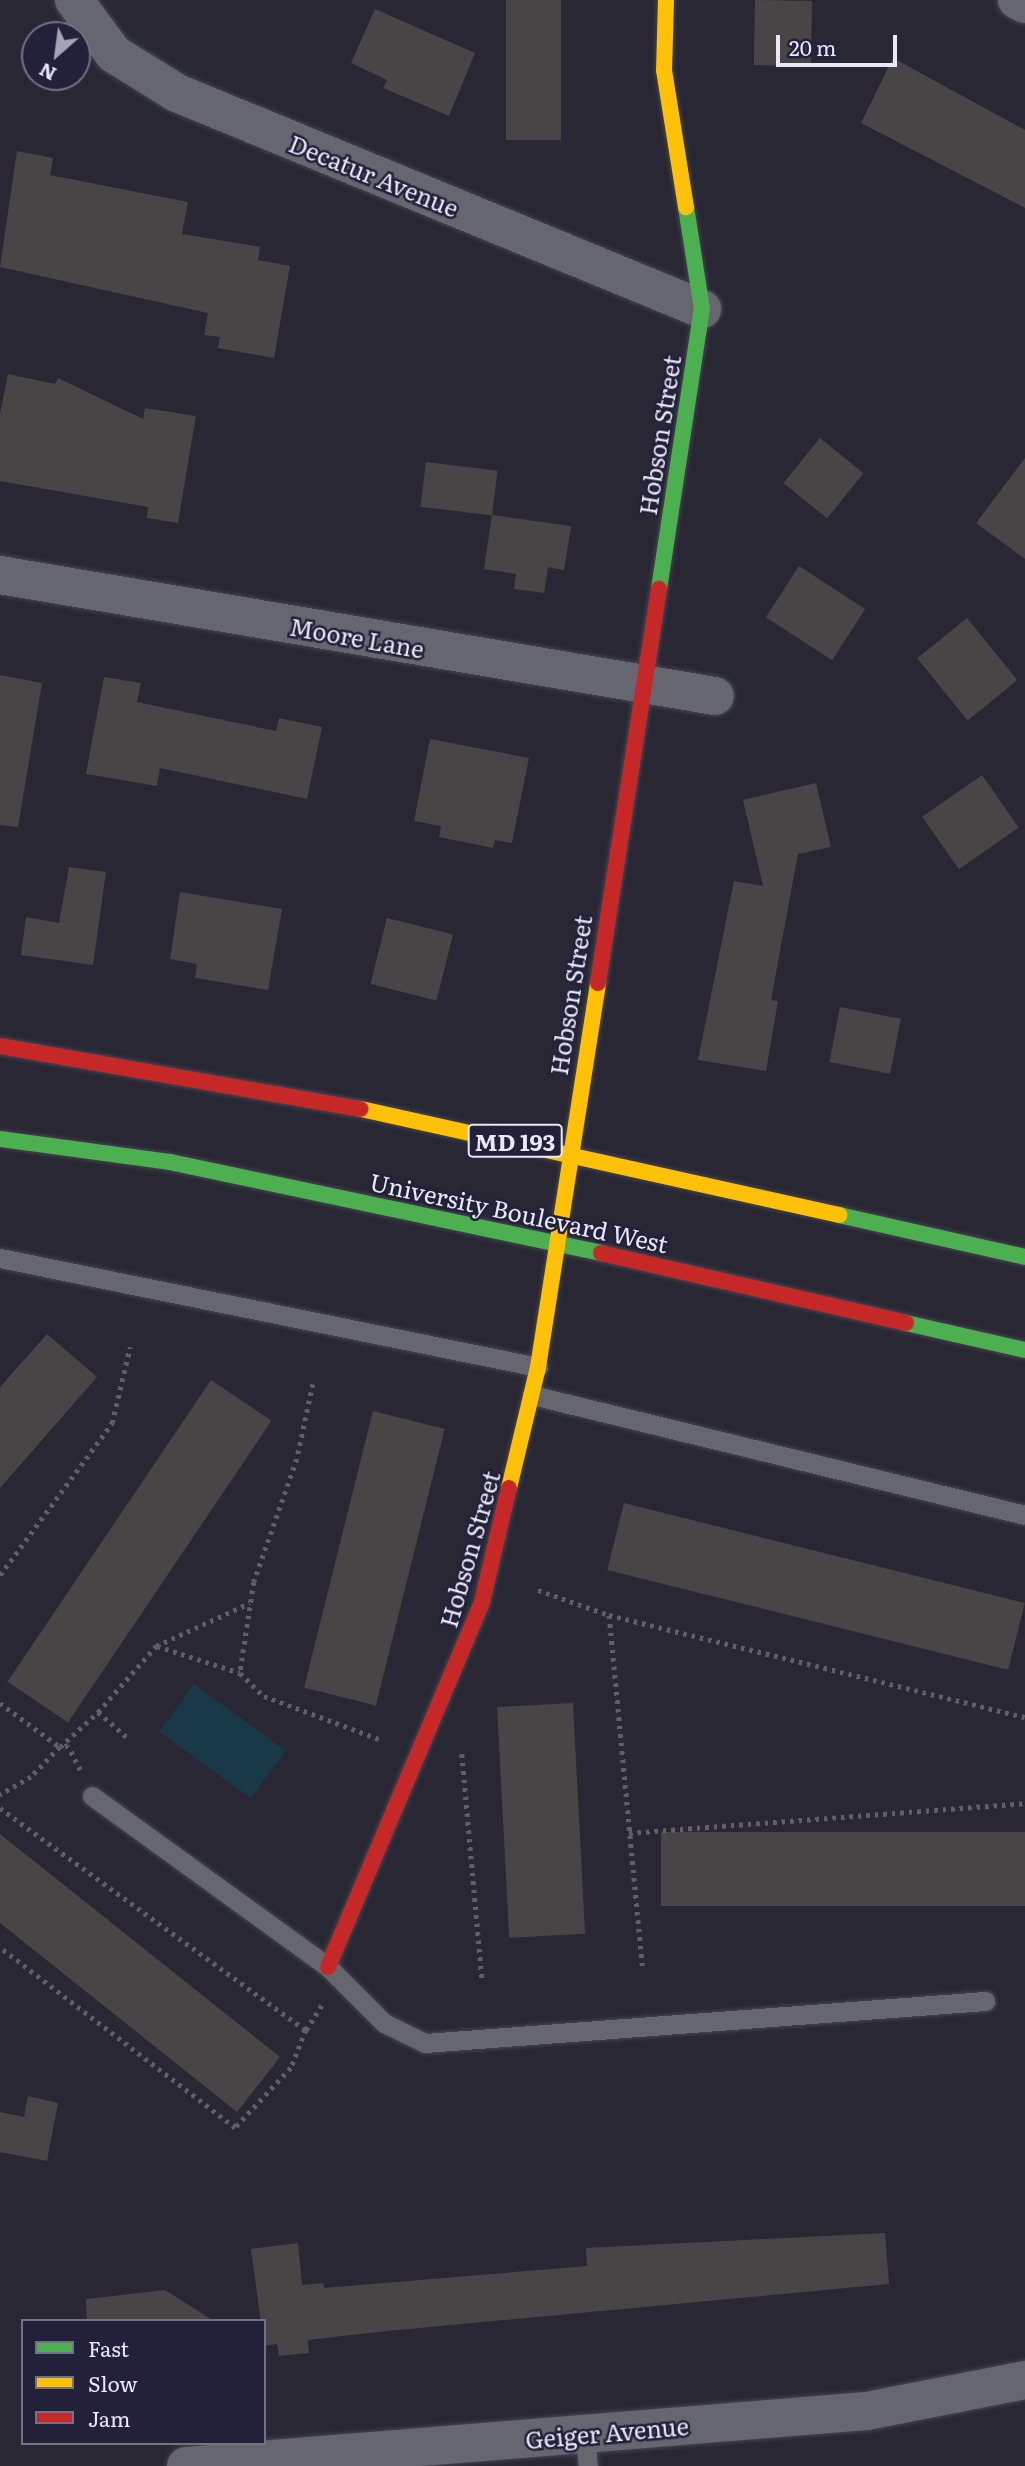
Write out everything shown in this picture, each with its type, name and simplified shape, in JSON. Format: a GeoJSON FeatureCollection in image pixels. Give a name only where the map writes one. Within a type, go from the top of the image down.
{"type":"FeatureCollection","features":[{"type":"Feature","properties":{"kind":"main road","name":"Hobson Street"},"geometry":{"type":"LineString","coordinates":[[328,1967],[482,1602],[538,1367],[553,1241],[702,309],[664,70],[666,0]]}},
{"type":"Feature","properties":{"kind":"main road","name":"MD 193"},"geometry":{"type":"LineString","coordinates":[[0,1046],[422,1120],[1025,1257]]}},
{"type":"Feature","properties":{"kind":"main road","name":"University Boulevard West"},"geometry":{"type":"LineString","coordinates":[[0,1139],[170,1163],[553,1241],[1025,1349]]}},
{"type":"Feature","properties":{"kind":"street"},"geometry":{"type":"LineString","coordinates":[[1017,0],[1025,4]]}},
{"type":"Feature","properties":{"kind":"street","name":"Decatur Avenue"},"geometry":{"type":"LineString","coordinates":[[87,7],[114,54],[177,93],[702,309]]}},
{"type":"Feature","properties":{"kind":"street","name":"Moore Lane"},"geometry":{"type":"LineString","coordinates":[[0,575],[642,686],[715,696]]}},
{"type":"Feature","properties":{"kind":"street","name":"Geiger Avenue"},"geometry":{"type":"LineString","coordinates":[[201,2465],[586,2450],[867,2411],[1025,2380]]}},
{"type":"Feature","properties":{"kind":"lane"},"geometry":{"type":"LineString","coordinates":[[0,1258],[538,1367]]}},
{"type":"Feature","properties":{"kind":"lane"},"geometry":{"type":"LineString","coordinates":[[532,1395],[1025,1515]]}},
{"type":"Feature","properties":{"kind":"lane"},"geometry":{"type":"LineString","coordinates":[[92,1796],[328,1967],[384,2023],[425,2043],[985,2001]]}},
{"type":"Feature","properties":{"kind":"path"},"geometry":{"type":"LineString","coordinates":[[0,1575],[112,1423],[130,1347]]}},
{"type":"Feature","properties":{"kind":"path"},"geometry":{"type":"LineString","coordinates":[[240,1672],[250,1603],[297,1459],[313,1384]]}},
{"type":"Feature","properties":{"kind":"path"},"geometry":{"type":"LineString","coordinates":[[538,1590],[609,1615],[1025,1717]]}},
{"type":"Feature","properties":{"kind":"path"},"geometry":{"type":"LineString","coordinates":[[0,1795],[31,1777],[98,1712],[156,1646],[250,1603]]}},
{"type":"Feature","properties":{"kind":"path"},"geometry":{"type":"LineString","coordinates":[[609,1615],[642,1966]]}},
{"type":"Feature","properties":{"kind":"path"},"geometry":{"type":"LineString","coordinates":[[156,1646],[240,1672],[264,1696],[392,1744]]}},
{"type":"Feature","properties":{"kind":"path"},"geometry":{"type":"LineString","coordinates":[[0,1703],[60,1747],[68,1746],[92,1796]]}},
{"type":"Feature","properties":{"kind":"path"},"geometry":{"type":"LineString","coordinates":[[98,1712],[128,1738]]}},
{"type":"Feature","properties":{"kind":"path"},"geometry":{"type":"LineString","coordinates":[[461,1738],[482,1980]]}},
{"type":"Feature","properties":{"kind":"path"},"geometry":{"type":"LineString","coordinates":[[629,1833],[1025,1803]]}},
{"type":"Feature","properties":{"kind":"path"},"geometry":{"type":"LineString","coordinates":[[0,1808],[306,2030]]}},
{"type":"Feature","properties":{"kind":"path"},"geometry":{"type":"LineString","coordinates":[[0,1948],[235,2128],[291,2068],[306,2030],[323,2003]]}},
{"type":"Feature","properties":{"kind":"water"},"geometry":{"type":"Polygon","coordinates":[[[194,1684],[285,1750],[251,1798],[159,1732],[194,1684]]]}},
{"type":"Feature","properties":{"kind":"building"},"geometry":{"type":"Polygon","coordinates":[[[506,0],[561,0],[561,140],[506,140],[506,0]]]}},
{"type":"Feature","properties":{"kind":"building"},"geometry":{"type":"Polygon","coordinates":[[[755,0],[812,1],[811,66],[754,65],[755,0]]]}},
{"type":"Feature","properties":{"kind":"building"},"geometry":{"type":"Polygon","coordinates":[[[375,9],[475,53],[449,116],[383,88],[387,80],[351,63],[375,9]]]}},
{"type":"Feature","properties":{"kind":"building"},"geometry":{"type":"Polygon","coordinates":[[[893,58],[1025,130],[1025,208],[861,123],[893,58]]]}},
{"type":"Feature","properties":{"kind":"building"},"geometry":{"type":"Polygon","coordinates":[[[17,151],[53,158],[50,175],[188,202],[182,234],[260,247],[258,260],[290,266],[274,358],[218,348],[220,337],[204,335],[208,313],[0,267],[17,151]]]}},
{"type":"Feature","properties":{"kind":"building"},"geometry":{"type":"Polygon","coordinates":[[[8,374],[55,384],[58,378],[143,419],[145,408],[196,416],[178,523],[147,518],[148,507],[0,481],[0,414],[8,374]]]}},
{"type":"Feature","properties":{"kind":"building"},"geometry":{"type":"Polygon","coordinates":[[[820,438],[864,473],[827,518],[783,483],[820,438]]]}},
{"type":"Feature","properties":{"kind":"building"},"geometry":{"type":"Polygon","coordinates":[[[1025,458],[1025,559],[976,523],[1025,458]]]}},
{"type":"Feature","properties":{"kind":"building"},"geometry":{"type":"Polygon","coordinates":[[[426,462],[497,471],[492,515],[421,507],[426,462]]]}},
{"type":"Feature","properties":{"kind":"building"},"geometry":{"type":"Polygon","coordinates":[[[492,515],[571,526],[564,570],[548,567],[544,593],[514,589],[516,574],[484,569],[492,515]]]}},
{"type":"Feature","properties":{"kind":"building"},"geometry":{"type":"Polygon","coordinates":[[[799,566],[865,609],[832,660],[766,617],[799,566]]]}},
{"type":"Feature","properties":{"kind":"building"},"geometry":{"type":"Polygon","coordinates":[[[967,618],[1017,680],[968,720],[917,658],[967,618]]]}},
{"type":"Feature","properties":{"kind":"building"},"geometry":{"type":"Polygon","coordinates":[[[0,675],[42,683],[18,827],[0,825],[0,675]]]}},
{"type":"Feature","properties":{"kind":"building"},"geometry":{"type":"Polygon","coordinates":[[[104,677],[141,683],[137,702],[276,731],[279,718],[322,727],[307,799],[160,768],[157,786],[86,774],[104,677]]]}},
{"type":"Feature","properties":{"kind":"building"},"geometry":{"type":"Polygon","coordinates":[[[430,739],[529,758],[512,843],[495,840],[493,848],[439,837],[441,826],[414,821],[430,739]]]}},
{"type":"Feature","properties":{"kind":"building"},"geometry":{"type":"Polygon","coordinates":[[[982,775],[1019,827],[959,869],[922,817],[982,775]]]}},
{"type":"Feature","properties":{"kind":"building"},"geometry":{"type":"Polygon","coordinates":[[[816,783],[831,847],[798,854],[771,1000],[778,1001],[766,1071],[698,1060],[734,881],[763,886],[743,800],[816,783]]]}},
{"type":"Feature","properties":{"kind":"building"},"geometry":{"type":"Polygon","coordinates":[[[69,867],[106,872],[93,965],[21,955],[26,917],[59,923],[69,867]]]}},
{"type":"Feature","properties":{"kind":"building"},"geometry":{"type":"Polygon","coordinates":[[[180,892],[282,909],[268,990],[195,978],[197,964],[170,959],[180,892]]]}},
{"type":"Feature","properties":{"kind":"building"},"geometry":{"type":"Polygon","coordinates":[[[387,918],[453,934],[437,1000],[371,984],[387,918]]]}},
{"type":"Feature","properties":{"kind":"building"},"geometry":{"type":"Polygon","coordinates":[[[840,1007],[901,1019],[890,1074],[829,1062],[840,1007]]]}},
{"type":"Feature","properties":{"kind":"building"},"geometry":{"type":"Polygon","coordinates":[[[47,1334],[97,1377],[0,1488],[0,1387],[47,1334]]]}},
{"type":"Feature","properties":{"kind":"building"},"geometry":{"type":"Polygon","coordinates":[[[211,1380],[272,1421],[68,1723],[7,1682],[211,1380]]]}},
{"type":"Feature","properties":{"kind":"building"},"geometry":{"type":"Polygon","coordinates":[[[373,1411],[445,1429],[376,1705],[304,1688],[373,1411]]]}},
{"type":"Feature","properties":{"kind":"building"},"geometry":{"type":"Polygon","coordinates":[[[624,1503],[1025,1603],[1008,1670],[607,1570],[624,1503]]]}},
{"type":"Feature","properties":{"kind":"building"},"geometry":{"type":"Polygon","coordinates":[[[573,1703],[585,1934],[509,1938],[497,1707],[573,1703]]]}},
{"type":"Feature","properties":{"kind":"building"},"geometry":{"type":"Polygon","coordinates":[[[661,1832],[1025,1832],[1025,1906],[661,1906],[661,1832]]]}},
{"type":"Feature","properties":{"kind":"building"},"geometry":{"type":"Polygon","coordinates":[[[0,1834],[280,2057],[237,2112],[0,1923],[0,1834]]]}},
{"type":"Feature","properties":{"kind":"building"},"geometry":{"type":"Polygon","coordinates":[[[28,2096],[58,2103],[47,2161],[0,2152],[0,2112],[24,2117],[28,2096]]]}},
{"type":"Feature","properties":{"kind":"building"},"geometry":{"type":"Polygon","coordinates":[[[885,2233],[889,2284],[308,2340],[309,2353],[279,2356],[277,2344],[266,2346],[266,2319],[260,2319],[251,2249],[298,2243],[302,2285],[323,2283],[324,2288],[587,2266],[586,2248],[885,2233]]]}},
{"type":"Feature","properties":{"kind":"building"},"geometry":{"type":"Polygon","coordinates":[[[165,2290],[211,2319],[87,2319],[86,2299],[165,2290]]]}},
{"type":"Feature","properties":{"kind":"traffic: fast"},"geometry":{"type":"LineString","coordinates":[[659,589],[702,309],[686,207]]}},
{"type":"Feature","properties":{"kind":"traffic: fast"},"geometry":{"type":"LineString","coordinates":[[0,1139],[170,1162],[601,1253]]}},
{"type":"Feature","properties":{"kind":"traffic: fast"},"geometry":{"type":"LineString","coordinates":[[839,1215],[1025,1257]]}},
{"type":"Feature","properties":{"kind":"traffic: fast"},"geometry":{"type":"LineString","coordinates":[[906,1323],[1025,1350]]}},
{"type":"Feature","properties":{"kind":"traffic: slow"},"geometry":{"type":"LineString","coordinates":[[666,0],[664,70],[686,207]]}},
{"type":"Feature","properties":{"kind":"traffic: slow"},"geometry":{"type":"LineString","coordinates":[[509,1488],[538,1367],[598,983]]}},
{"type":"Feature","properties":{"kind":"traffic: slow"},"geometry":{"type":"LineString","coordinates":[[361,1109],[839,1215]]}},
{"type":"Feature","properties":{"kind":"traffic: jam"},"geometry":{"type":"LineString","coordinates":[[598,983],[659,589]]}},
{"type":"Feature","properties":{"kind":"traffic: jam"},"geometry":{"type":"LineString","coordinates":[[0,1046],[361,1109]]}},
{"type":"Feature","properties":{"kind":"traffic: jam"},"geometry":{"type":"LineString","coordinates":[[601,1253],[906,1323]]}},
{"type":"Feature","properties":{"kind":"traffic: jam"},"geometry":{"type":"LineString","coordinates":[[328,1967],[482,1602],[509,1488]]}}]}
